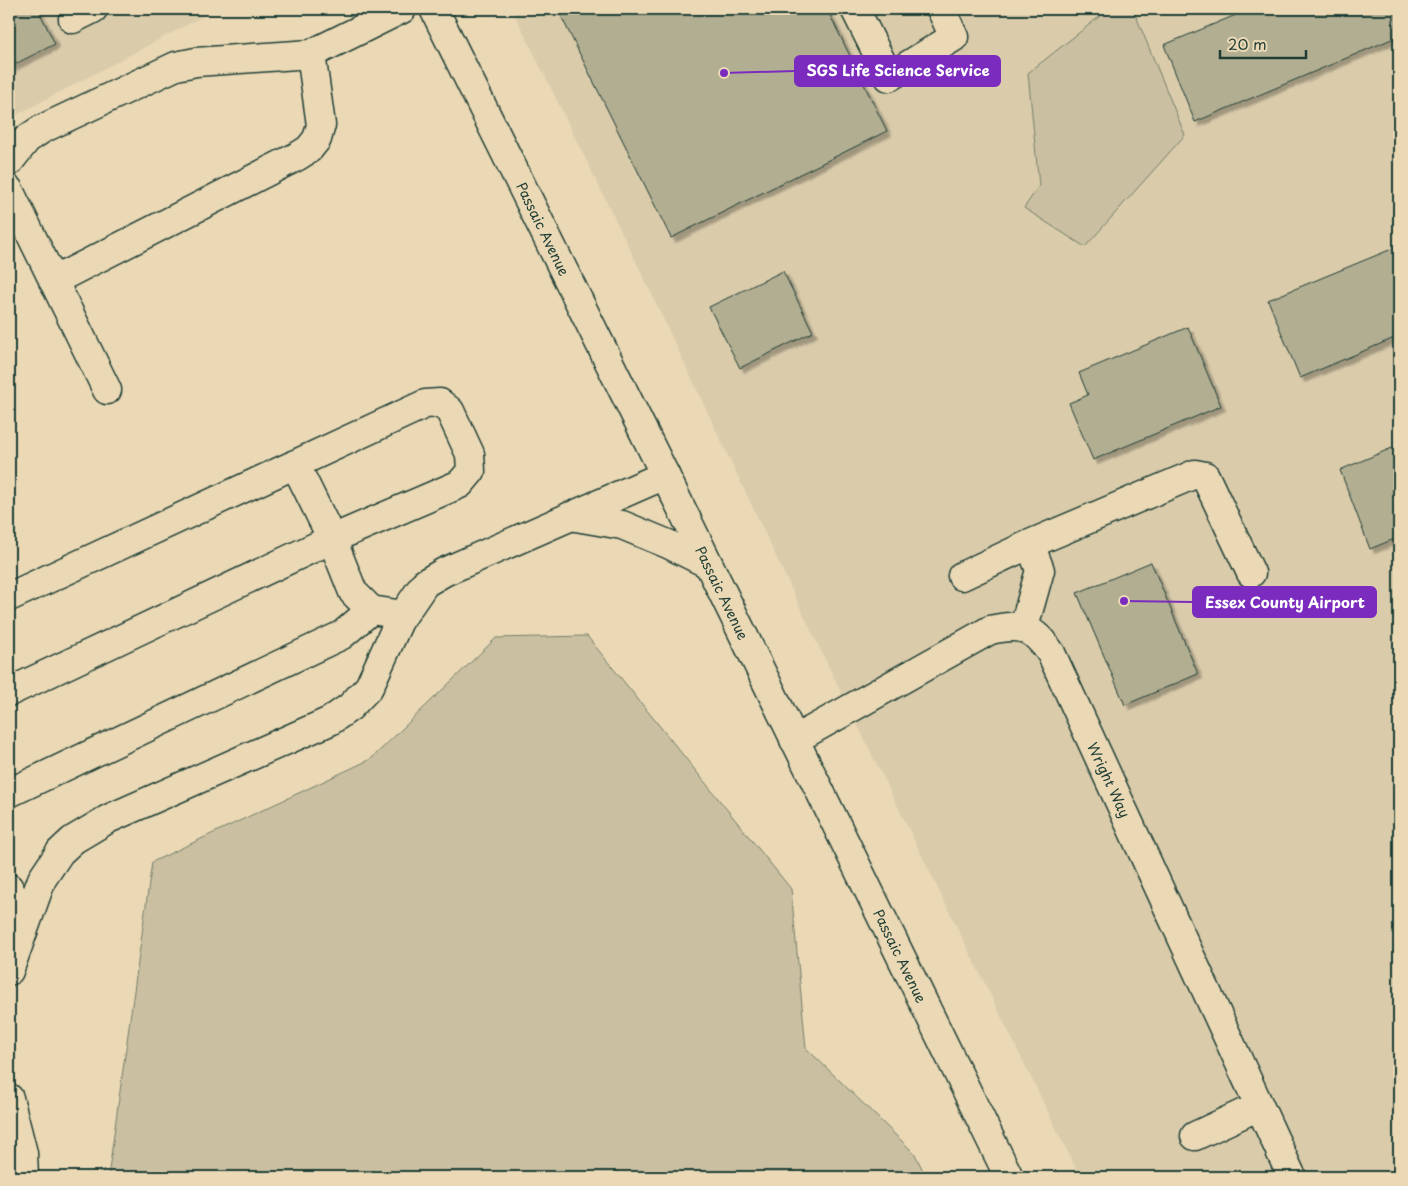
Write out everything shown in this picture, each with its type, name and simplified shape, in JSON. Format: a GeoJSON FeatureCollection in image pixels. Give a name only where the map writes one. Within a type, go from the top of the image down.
{"type":"FeatureCollection","features":[{"type":"Feature","properties":{"kind":"main road"},"geometry":{"type":"LineString","coordinates":[[9,162],[27,139],[42,129],[176,66],[196,62],[311,54],[402,9]]}},
{"type":"Feature","properties":{"kind":"main road"},"geometry":{"type":"LineString","coordinates":[[855,9],[889,77],[954,37],[941,9]]}},
{"type":"Feature","properties":{"kind":"main road","name":"Passaic Avenue"},"geometry":{"type":"LineString","coordinates":[[439,10],[1009,1177]]}},
{"type":"Feature","properties":{"kind":"main road"},"geometry":{"type":"LineString","coordinates":[[53,281],[309,149],[317,139],[321,125],[311,54]]}},
{"type":"Feature","properties":{"kind":"main road"},"geometry":{"type":"LineString","coordinates":[[9,190],[107,390]]}},
{"type":"Feature","properties":{"kind":"main road"},"geometry":{"type":"LineString","coordinates":[[9,597],[426,404],[440,403],[450,411],[470,454],[472,471],[460,484],[332,539],[9,692]]}},
{"type":"Feature","properties":{"kind":"main road"},"geometry":{"type":"LineString","coordinates":[[295,464],[332,539],[352,592],[371,610],[403,615]]}},
{"type":"Feature","properties":{"kind":"main road"},"geometry":{"type":"LineString","coordinates":[[9,971],[42,880],[60,852],[73,840],[108,819],[330,721],[350,707],[369,687],[403,615],[425,584],[444,572],[665,474]]}},
{"type":"Feature","properties":{"kind":"main road"},"geometry":{"type":"LineString","coordinates":[[962,576],[1030,544],[1195,474],[1205,476],[1251,573]]}},
{"type":"Feature","properties":{"kind":"main road"},"geometry":{"type":"LineString","coordinates":[[570,516],[622,525],[668,544],[708,564]]}},
{"type":"Feature","properties":{"kind":"main road"},"geometry":{"type":"LineString","coordinates":[[794,740],[990,630],[1006,626],[1024,628],[1040,570],[1030,544]]}},
{"type":"Feature","properties":{"kind":"main road"},"geometry":{"type":"LineString","coordinates":[[9,792],[342,635],[371,610]]}},
{"type":"Feature","properties":{"kind":"main road","name":"Wright Way"},"geometry":{"type":"LineString","coordinates":[[1024,628],[1039,637],[1051,653],[1292,1177]]}},
{"type":"Feature","properties":{"kind":"main road"},"geometry":{"type":"LineString","coordinates":[[9,888],[26,923]]}},
{"type":"Feature","properties":{"kind":"main road"},"geometry":{"type":"LineString","coordinates":[[9,1098],[22,1153],[22,1176]]}},
{"type":"Feature","properties":{"kind":"main road"},"geometry":{"type":"LineString","coordinates":[[1195,1136],[1259,1106]]}},
{"type":"Feature","properties":{"kind":"shaded area"},"geometry":{"type":"Polygon","coordinates":[[[9,9],[217,9],[9,119],[9,9]]]}},
{"type":"Feature","properties":{"kind":"shaded area"},"geometry":{"type":"Polygon","coordinates":[[[512,9],[1399,9],[1399,1177],[1080,1177],[817,643],[640,270],[512,9]]]}},
{"type":"Feature","properties":{"kind":"shaded area"},"geometry":{"type":"Polygon","coordinates":[[[1109,9],[1133,9],[1185,135],[1085,247],[1024,208],[1039,186],[1028,73],[1109,9]]]}},
{"type":"Feature","properties":{"kind":"shaded area"},"geometry":{"type":"Polygon","coordinates":[[[587,636],[791,889],[806,1048],[915,1154],[926,1177],[108,1177],[152,862],[371,759],[496,638],[587,636]]]}},
{"type":"Feature","properties":{"kind":"building"},"geometry":{"type":"Polygon","coordinates":[[[9,9],[38,9],[55,44],[9,67],[9,9]]]}},
{"type":"Feature","properties":{"kind":"building"},"geometry":{"type":"Polygon","coordinates":[[[576,9],[827,9],[887,131],[671,238],[561,16],[576,9]]]}},
{"type":"Feature","properties":{"kind":"building"},"geometry":{"type":"Polygon","coordinates":[[[1250,9],[1399,9],[1399,36],[1195,122],[1164,45],[1250,9]]]}},
{"type":"Feature","properties":{"kind":"building"},"geometry":{"type":"Polygon","coordinates":[[[1399,246],[1399,336],[1300,378],[1268,300],[1399,246]]]}},
{"type":"Feature","properties":{"kind":"building"},"geometry":{"type":"Polygon","coordinates":[[[783,271],[813,332],[740,368],[709,307],[783,271]]]}},
{"type":"Feature","properties":{"kind":"building"},"geometry":{"type":"Polygon","coordinates":[[[1188,327],[1221,406],[1093,460],[1069,403],[1088,395],[1079,373],[1188,327]]]}},
{"type":"Feature","properties":{"kind":"building"},"geometry":{"type":"Polygon","coordinates":[[[1399,445],[1399,537],[1370,549],[1340,470],[1399,445]]]}},
{"type":"Feature","properties":{"kind":"building"},"geometry":{"type":"Polygon","coordinates":[[[1151,562],[1198,674],[1125,705],[1077,593],[1151,562]]]}},
{"type":"Feature","properties":{"kind":"place","name":"SGS Life Science Service"},"geometry":{"type":"Point","coordinates":[724,73]}},
{"type":"Feature","properties":{"kind":"place","name":"Essex County Airport"},"geometry":{"type":"Point","coordinates":[1124,601]}}]}
